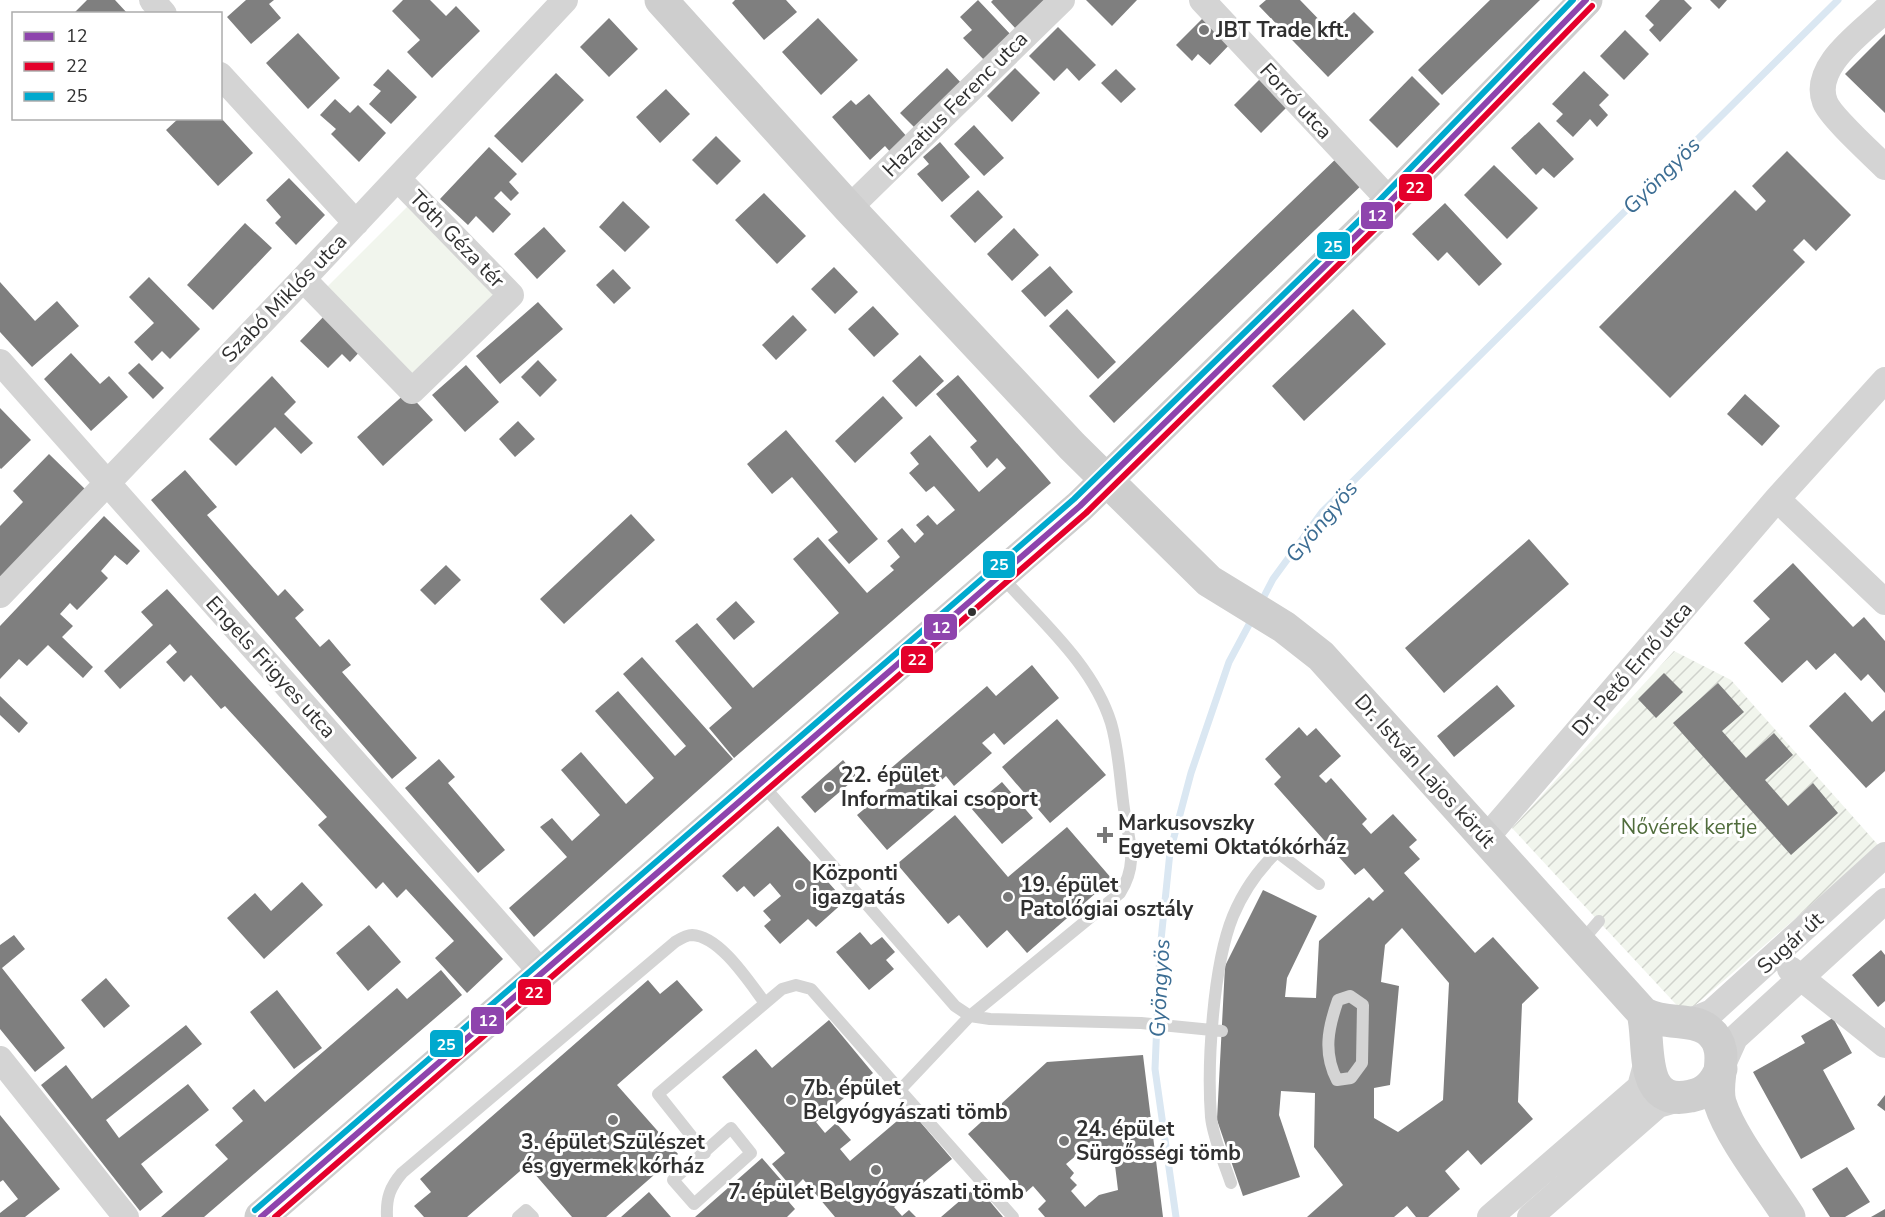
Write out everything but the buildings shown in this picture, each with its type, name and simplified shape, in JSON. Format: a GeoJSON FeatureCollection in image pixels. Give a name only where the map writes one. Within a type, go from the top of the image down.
{"type":"FeatureCollection","features":[{"type":"Feature","properties":{"kind":"street"},"geometry":{"type":"LineString","coordinates":[[152,0],[162,12]]}},
{"type":"Feature","properties":{"kind":"street","name":"Szabó Miklós utca"},"geometry":{"type":"LineString","coordinates":[[0,594],[303,279],[565,0]]}},
{"type":"Feature","properties":{"kind":"street","name":"Dr. István Lajos körút"},"geometry":{"type":"LineString","coordinates":[[661,0],[849,208],[1072,446],[1209,581],[1284,627],[1322,656],[1486,838],[1589,932],[1643,1013],[1657,1020],[1698,1024],[1715,1038],[1722,1059],[1720,1103],[1734,1131]]}},
{"type":"Feature","properties":{"kind":"street","name":"Hazatius Ferenc utca"},"geometry":{"type":"LineString","coordinates":[[849,208],[1062,0]]}},
{"type":"Feature","properties":{"kind":"street","name":"Forró utca"},"geometry":{"type":"LineString","coordinates":[[1202,0],[1390,201]]}},
{"type":"Feature","properties":{"kind":"street"},"geometry":{"type":"LineString","coordinates":[[261,1217],[1107,480],[1390,201],[1586,0]]}},
{"type":"Feature","properties":{"kind":"street"},"geometry":{"type":"LineString","coordinates":[[1885,10],[1832,62],[1821,86],[1825,104],[1885,167]]}},
{"type":"Feature","properties":{"kind":"street"},"geometry":{"type":"LineString","coordinates":[[222,77],[356,223]]}},
{"type":"Feature","properties":{"kind":"street","name":"Tóth Géza tér"},"geometry":{"type":"LineString","coordinates":[[303,279],[412,392],[511,295],[398,179]]}},
{"type":"Feature","properties":{"kind":"street","name":"Engels Frigyes utca"},"geometry":{"type":"LineString","coordinates":[[0,362],[541,972]]}},
{"type":"Feature","properties":{"kind":"street","name":"Dr. Pető Ernő utca"},"geometry":{"type":"LineString","coordinates":[[1486,838],[1777,499],[1885,380]]}},
{"type":"Feature","properties":{"kind":"street"},"geometry":{"type":"LineString","coordinates":[[1777,499],[1885,602]]}},
{"type":"Feature","properties":{"kind":"street","name":"Sugár út"},"geometry":{"type":"LineString","coordinates":[[1681,1022],[1713,1012],[1885,855]]}},
{"type":"Feature","properties":{"kind":"street","name":"Sugár út"},"geometry":{"type":"LineString","coordinates":[[1721,1069],[1735,1038],[1885,901]]}},
{"type":"Feature","properties":{"kind":"street"},"geometry":{"type":"LineString","coordinates":[[1778,955],[1801,980],[1885,1045]]}},
{"type":"Feature","properties":{"kind":"street"},"geometry":{"type":"LineString","coordinates":[[1490,1217],[1640,1087],[1647,1055],[1648,1029],[1643,1013]]}},
{"type":"Feature","properties":{"kind":"street"},"geometry":{"type":"LineString","coordinates":[[1681,1022],[1658,1032],[1647,1055],[1651,1077],[1662,1090],[1710,1108],[1734,1131],[1789,1217]]}},
{"type":"Feature","properties":{"kind":"street"},"geometry":{"type":"LineString","coordinates":[[0,1059],[126,1217]]}},
{"type":"Feature","properties":{"kind":"street"},"geometry":{"type":"LineString","coordinates":[[1530,1217],[1658,1105],[1686,1098],[1708,1089],[1721,1069]]}},
{"type":"Feature","properties":{"kind":"lane"},"geometry":{"type":"LineString","coordinates":[[900,1090],[970,1016],[1120,892],[1131,875],[1131,853],[1112,724],[1101,698],[1080,664],[1000,575]]}},
{"type":"Feature","properties":{"kind":"lane"},"geometry":{"type":"LineString","coordinates":[[760,782],[955,1006],[970,1016],[990,1019],[1141,1023],[1217,1030]]}},
{"type":"Feature","properties":{"kind":"lane"},"geometry":{"type":"LineString","coordinates":[[1231,1183],[1211,1119],[1219,972],[1233,916],[1259,868],[1277,852],[1319,884]]}},
{"type":"Feature","properties":{"kind":"lane"},"geometry":{"type":"LineString","coordinates":[[387,1217],[386,1201],[392,1185],[402,1173],[675,942],[689,935],[702,936],[717,945],[765,1003]]}},
{"type":"Feature","properties":{"kind":"lane"},"geometry":{"type":"LineString","coordinates":[[705,1154],[658,1095],[782,989],[796,985],[811,989],[1013,1217]]}},
{"type":"Feature","properties":{"kind":"lane"},"geometry":{"type":"LineString","coordinates":[[1350,996],[1363,1005],[1362,1063],[1351,1078],[1337,1080],[1328,1064],[1329,1038],[1330,1022],[1338,1000],[1350,996]]}},
{"type":"Feature","properties":{"kind":"lane"},"geometry":{"type":"LineString","coordinates":[[731,1128],[751,1153],[694,1203],[673,1180],[705,1154],[731,1128]]}},
{"type":"Feature","properties":{"kind":"lane"},"geometry":{"type":"LineString","coordinates":[[518,1217],[526,1210],[533,1217]]}},
{"type":"Feature","properties":{"kind":"green space"},"geometry":{"type":"Polygon","coordinates":[[[414,200],[507,294],[414,387],[321,293],[414,200]]]}},
{"type":"Feature","properties":{"kind":"green space","name":"Nővérek kertje"},"geometry":{"type":"Polygon","coordinates":[[[1674,651],[1731,680],[1879,846],[1685,1014],[1512,828],[1674,651]]]}},
{"type":"Feature","properties":{"kind":"waterway","name":"Gyöngyös"},"geometry":{"type":"LineString","coordinates":[[1260,604],[1273,579],[1322,512],[1838,0]]}},
{"type":"Feature","properties":{"kind":"waterway","name":"Gyöngyös"},"geometry":{"type":"LineString","coordinates":[[1176,1217],[1155,1069],[1160,950],[1170,852],[1191,773],[1229,662],[1252,619]]}},
{"type":"Feature","properties":{"kind":"transit line","name":"25"},"geometry":{"type":"LineString","coordinates":[[255,1210],[1074,499],[1370,210],[1573,0]]}},
{"type":"Feature","properties":{"kind":"transit line","name":"12"},"geometry":{"type":"LineString","coordinates":[[261,1217],[1080,506],[1376,216],[1586,0]]}},
{"type":"Feature","properties":{"kind":"transit line","name":"22"},"geometry":{"type":"LineString","coordinates":[[275,1217],[1086,513],[1382,222],[1592,6]]}},
{"type":"Feature","properties":{"kind":"place","name":"JBT Trade kft."},"geometry":{"type":"Point","coordinates":[1204,30]}},
{"type":"Feature","properties":{"kind":"place","name":"22. épület Informatikai csoport"},"geometry":{"type":"Point","coordinates":[829,787]}},
{"type":"Feature","properties":{"kind":"place","name":"Markusovszky Egyetemi Oktatókórház"},"geometry":{"type":"Point","coordinates":[1105,835]}},
{"type":"Feature","properties":{"kind":"place","name":"Központi igazgatás"},"geometry":{"type":"Point","coordinates":[800,885]}},
{"type":"Feature","properties":{"kind":"place","name":"19. épület Patológiai osztály"},"geometry":{"type":"Point","coordinates":[1008,897]}},
{"type":"Feature","properties":{"kind":"place","name":"7b. épület Belgyógyászati tömb"},"geometry":{"type":"Point","coordinates":[791,1100]}},
{"type":"Feature","properties":{"kind":"place","name":"3. épület Szülészet és gyermek kórház"},"geometry":{"type":"Point","coordinates":[613,1120]}},
{"type":"Feature","properties":{"kind":"place","name":"24. épület Sürgősségi tömb"},"geometry":{"type":"Point","coordinates":[1064,1141]}},
{"type":"Feature","properties":{"kind":"place","name":"7. épület Belgyógyászati tömb"},"geometry":{"type":"Point","coordinates":[876,1170]}}]}
